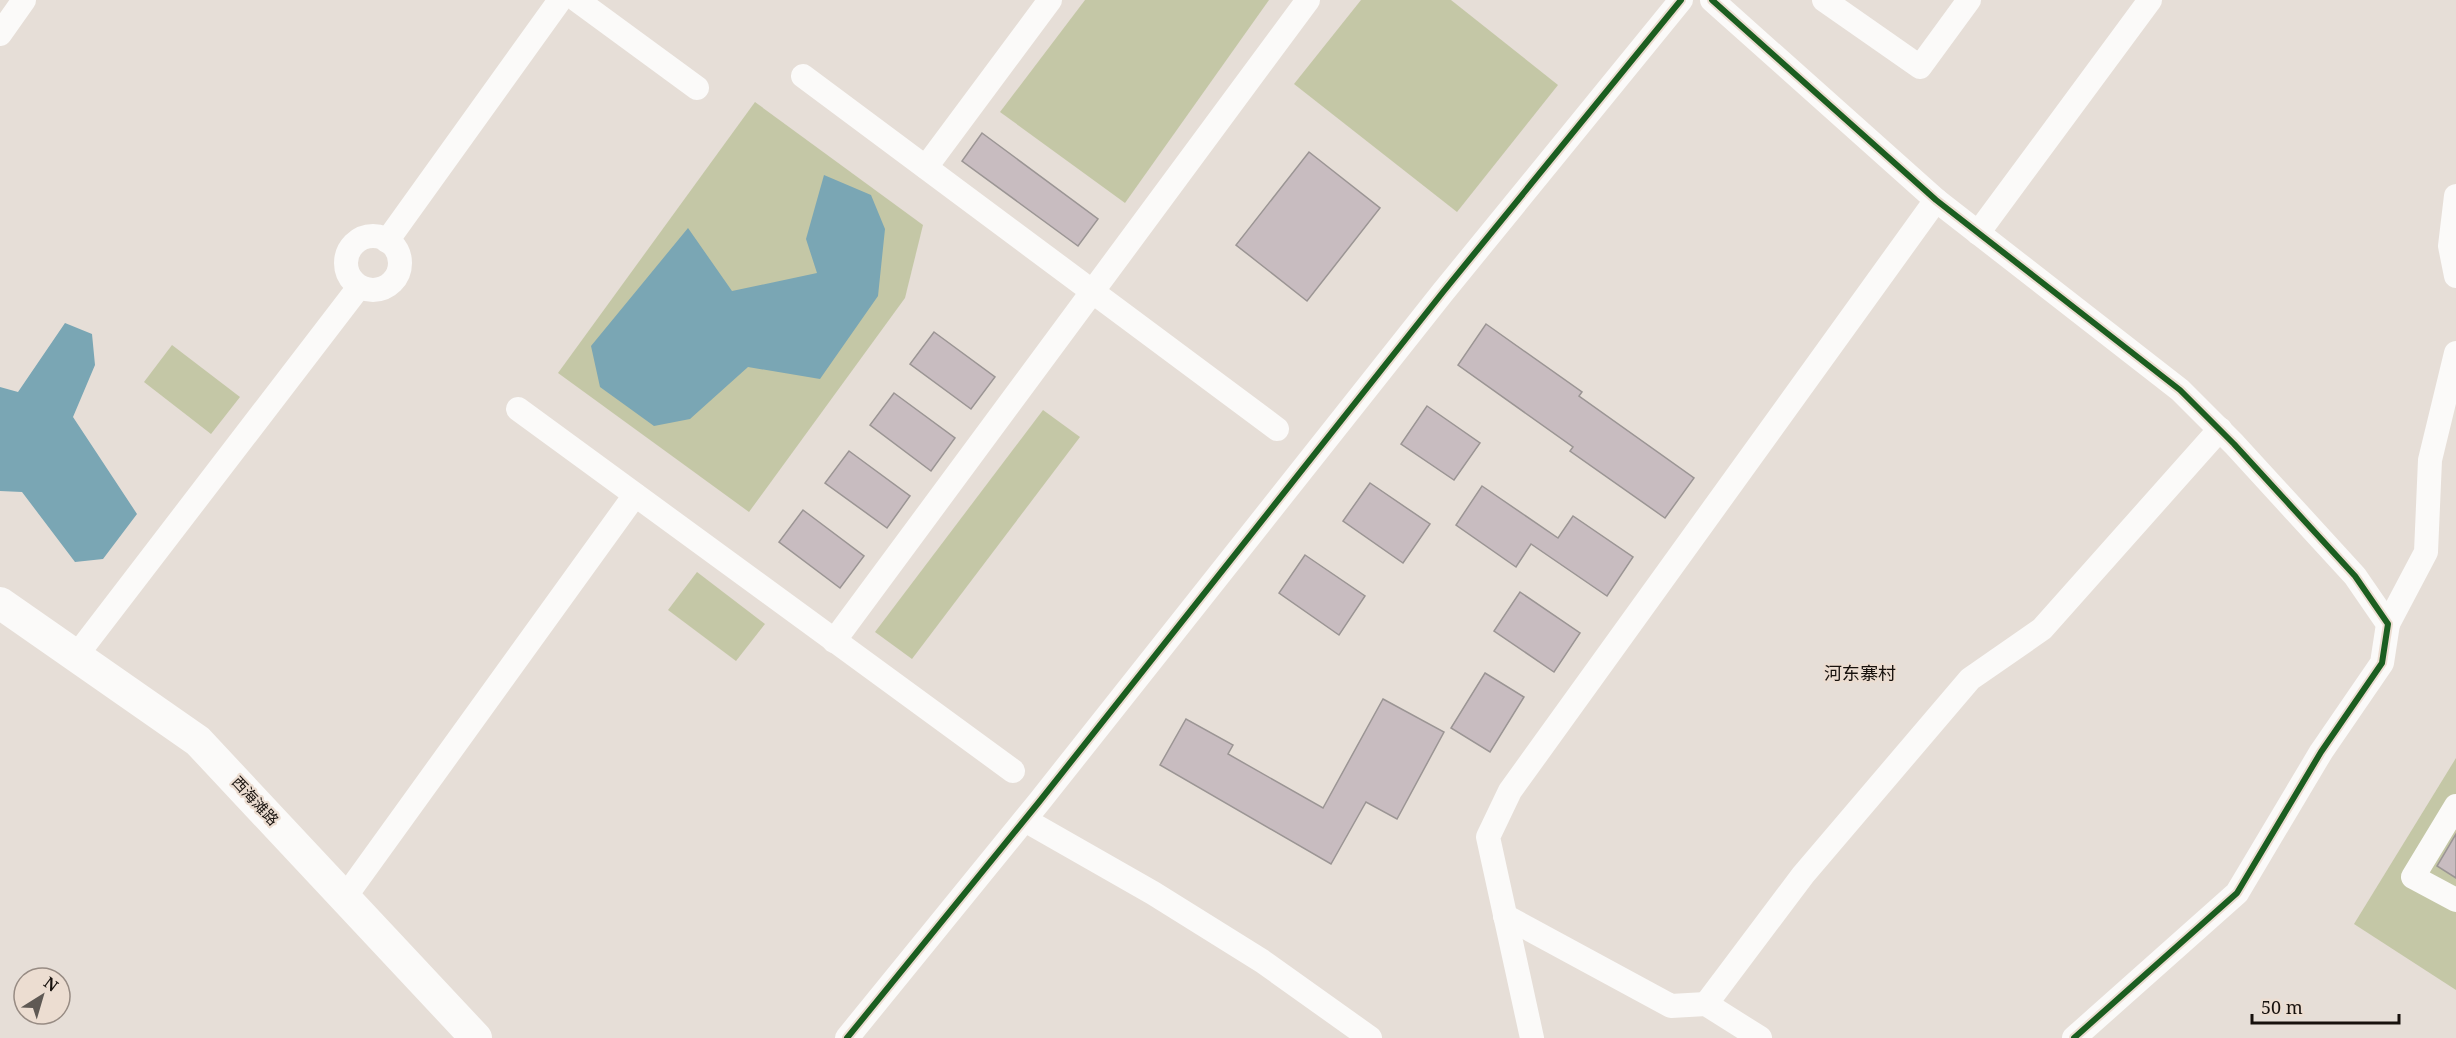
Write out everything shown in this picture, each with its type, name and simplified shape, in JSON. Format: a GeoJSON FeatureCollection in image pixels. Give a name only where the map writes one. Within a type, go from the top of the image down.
{"type":"FeatureCollection","features":[{"type":"Feature","properties":{"kind":"main road","name":"西海滩路"},"geometry":{"type":"LineString","coordinates":[[0,603],[198,741],[476,1038]]}},
{"type":"Feature","properties":{"kind":"street"},"geometry":{"type":"LineString","coordinates":[[0,34],[24,0]]}},
{"type":"Feature","properties":{"kind":"street"},"geometry":{"type":"LineString","coordinates":[[387,241],[560,0]]}},
{"type":"Feature","properties":{"kind":"street"},"geometry":{"type":"LineString","coordinates":[[578,0],[697,88]]}},
{"type":"Feature","properties":{"kind":"street"},"geometry":{"type":"LineString","coordinates":[[926,167],[1050,0]]}},
{"type":"Feature","properties":{"kind":"street"},"geometry":{"type":"LineString","coordinates":[[834,641],[1308,0]]}},
{"type":"Feature","properties":{"kind":"street"},"geometry":{"type":"LineString","coordinates":[[847,1038],[1025,820],[1443,292],[1681,0]]}},
{"type":"Feature","properties":{"kind":"street"},"geometry":{"type":"LineString","coordinates":[[1712,0],[1936,200],[2180,390],[2220,429],[2355,576],[2388,624]]}},
{"type":"Feature","properties":{"kind":"street"},"geometry":{"type":"LineString","coordinates":[[1824,0],[1920,67],[1969,0]]}},
{"type":"Feature","properties":{"kind":"street"},"geometry":{"type":"LineString","coordinates":[[1978,233],[2150,0]]}},
{"type":"Feature","properties":{"kind":"street"},"geometry":{"type":"LineString","coordinates":[[803,75],[1277,429]]}},
{"type":"Feature","properties":{"kind":"street"},"geometry":{"type":"LineString","coordinates":[[2456,195],[2450,246],[2456,276]]}},
{"type":"Feature","properties":{"kind":"street"},"geometry":{"type":"LineString","coordinates":[[1532,1038],[1488,837],[1510,791],[1936,200]]}},
{"type":"Feature","properties":{"kind":"street"},"geometry":{"type":"LineString","coordinates":[[380,237],[387,241],[398,255],[398,274],[386,287],[377,290],[359,287],[348,274],[346,266],[350,249],[363,238],[380,237]]}},
{"type":"Feature","properties":{"kind":"street"},"geometry":{"type":"LineString","coordinates":[[76,656],[359,287]]}},
{"type":"Feature","properties":{"kind":"street"},"geometry":{"type":"LineString","coordinates":[[2074,1038],[2237,893],[2321,752],[2382,663],[2388,624],[2426,552],[2430,460],[2456,353]]}},
{"type":"Feature","properties":{"kind":"street"},"geometry":{"type":"LineString","coordinates":[[518,410],[1013,771]]}},
{"type":"Feature","properties":{"kind":"street"},"geometry":{"type":"LineString","coordinates":[[1706,1004],[1803,875],[1970,679],[2043,629],[2220,429]]}},
{"type":"Feature","properties":{"kind":"street"},"geometry":{"type":"LineString","coordinates":[[345,897],[635,495]]}},
{"type":"Feature","properties":{"kind":"street"},"geometry":{"type":"LineString","coordinates":[[2456,806],[2413,876],[2456,900]]}},
{"type":"Feature","properties":{"kind":"street"},"geometry":{"type":"LineString","coordinates":[[1025,820],[1153,893],[1262,962],[1370,1038]]}},
{"type":"Feature","properties":{"kind":"street"},"geometry":{"type":"LineString","coordinates":[[1505,916],[1671,1006],[1706,1004],[1760,1038]]}},
{"type":"Feature","properties":{"kind":"green space"},"geometry":{"type":"Polygon","coordinates":[[[1085,0],[1269,0],[1125,203],[1000,112],[1085,0]]]}},
{"type":"Feature","properties":{"kind":"green space"},"geometry":{"type":"Polygon","coordinates":[[[1361,0],[1451,0],[1558,85],[1457,212],[1294,84],[1361,0]]]}},
{"type":"Feature","properties":{"kind":"green space"},"geometry":{"type":"Polygon","coordinates":[[[755,102],[923,225],[905,298],[749,512],[558,373],[755,102]]]}},
{"type":"Feature","properties":{"kind":"green space"},"geometry":{"type":"Polygon","coordinates":[[[172,345],[240,397],[211,434],[144,382],[172,345]]]}},
{"type":"Feature","properties":{"kind":"green space"},"geometry":{"type":"Polygon","coordinates":[[[1043,410],[1080,437],[912,659],[875,632],[1043,410]]]}},
{"type":"Feature","properties":{"kind":"green space"},"geometry":{"type":"Polygon","coordinates":[[[697,572],[765,624],[736,661],[668,610],[697,572]]]}},
{"type":"Feature","properties":{"kind":"green space"},"geometry":{"type":"Polygon","coordinates":[[[2456,758],[2456,990],[2354,924],[2456,758]]]}},
{"type":"Feature","properties":{"kind":"water"},"geometry":{"type":"Polygon","coordinates":[[[824,175],[871,195],[885,229],[878,296],[820,379],[748,367],[690,419],[654,426],[600,387],[591,346],[688,228],[732,291],[817,273],[806,239],[824,175]]]}},
{"type":"Feature","properties":{"kind":"water"},"geometry":{"type":"Polygon","coordinates":[[[65,323],[92,334],[95,365],[73,417],[137,514],[103,559],[75,562],[22,492],[0,491],[0,387],[18,392],[65,323]]]}},
{"type":"Feature","properties":{"kind":"building"},"geometry":{"type":"Polygon","coordinates":[[[982,133],[1098,219],[1078,246],[962,161],[982,133]]]}},
{"type":"Feature","properties":{"kind":"building"},"geometry":{"type":"Polygon","coordinates":[[[1309,152],[1380,208],[1307,301],[1236,245],[1309,152]]]}},
{"type":"Feature","properties":{"kind":"building"},"geometry":{"type":"Polygon","coordinates":[[[1486,324],[1582,392],[1579,396],[1694,478],[1665,518],[1570,451],[1573,447],[1458,365],[1486,324]]]}},
{"type":"Feature","properties":{"kind":"building"},"geometry":{"type":"Polygon","coordinates":[[[934,332],[995,377],[971,409],[910,364],[934,332]]]}},
{"type":"Feature","properties":{"kind":"building"},"geometry":{"type":"Polygon","coordinates":[[[894,393],[955,438],[931,471],[870,425],[894,393]]]}},
{"type":"Feature","properties":{"kind":"building"},"geometry":{"type":"Polygon","coordinates":[[[1427,406],[1480,443],[1454,480],[1401,444],[1427,406]]]}},
{"type":"Feature","properties":{"kind":"building"},"geometry":{"type":"Polygon","coordinates":[[[849,451],[910,496],[887,528],[825,483],[849,451]]]}},
{"type":"Feature","properties":{"kind":"building"},"geometry":{"type":"Polygon","coordinates":[[[1370,483],[1430,524],[1403,563],[1343,521],[1370,483]]]}},
{"type":"Feature","properties":{"kind":"building"},"geometry":{"type":"Polygon","coordinates":[[[1482,486],[1558,538],[1573,516],[1633,557],[1607,596],[1531,544],[1516,567],[1456,525],[1482,486]]]}},
{"type":"Feature","properties":{"kind":"building"},"geometry":{"type":"Polygon","coordinates":[[[803,510],[864,556],[840,588],[779,542],[803,510]]]}},
{"type":"Feature","properties":{"kind":"building"},"geometry":{"type":"Polygon","coordinates":[[[1305,555],[1365,596],[1339,635],[1279,593],[1305,555]]]}},
{"type":"Feature","properties":{"kind":"building"},"geometry":{"type":"Polygon","coordinates":[[[1520,592],[1580,633],[1554,672],[1494,631],[1520,592]]]}},
{"type":"Feature","properties":{"kind":"building"},"geometry":{"type":"Polygon","coordinates":[[[1485,673],[1524,697],[1490,752],[1451,728],[1485,673]]]}},
{"type":"Feature","properties":{"kind":"building"},"geometry":{"type":"Polygon","coordinates":[[[1383,699],[1444,732],[1397,819],[1366,802],[1331,864],[1160,765],[1186,719],[1233,745],[1228,754],[1323,808],[1383,699]]]}},
{"type":"Feature","properties":{"kind":"building"},"geometry":{"type":"Polygon","coordinates":[[[2456,834],[2456,878],[2437,866],[2456,834]]]}},
{"type":"Feature","properties":{"kind":"cycle path"},"geometry":{"type":"LineString","coordinates":[[847,1038],[1039,802],[1443,292],[1681,0]]}},
{"type":"Feature","properties":{"kind":"cycle path"},"geometry":{"type":"LineString","coordinates":[[1712,0],[1936,200],[2180,390],[2234,444],[2355,576],[2388,624],[2382,663],[2321,752],[2237,893],[2074,1038]]}},
{"type":"Feature","properties":{"kind":"district","name":"河东寨村"},"geometry":{"type":"Point","coordinates":[1860,674]}}]}
